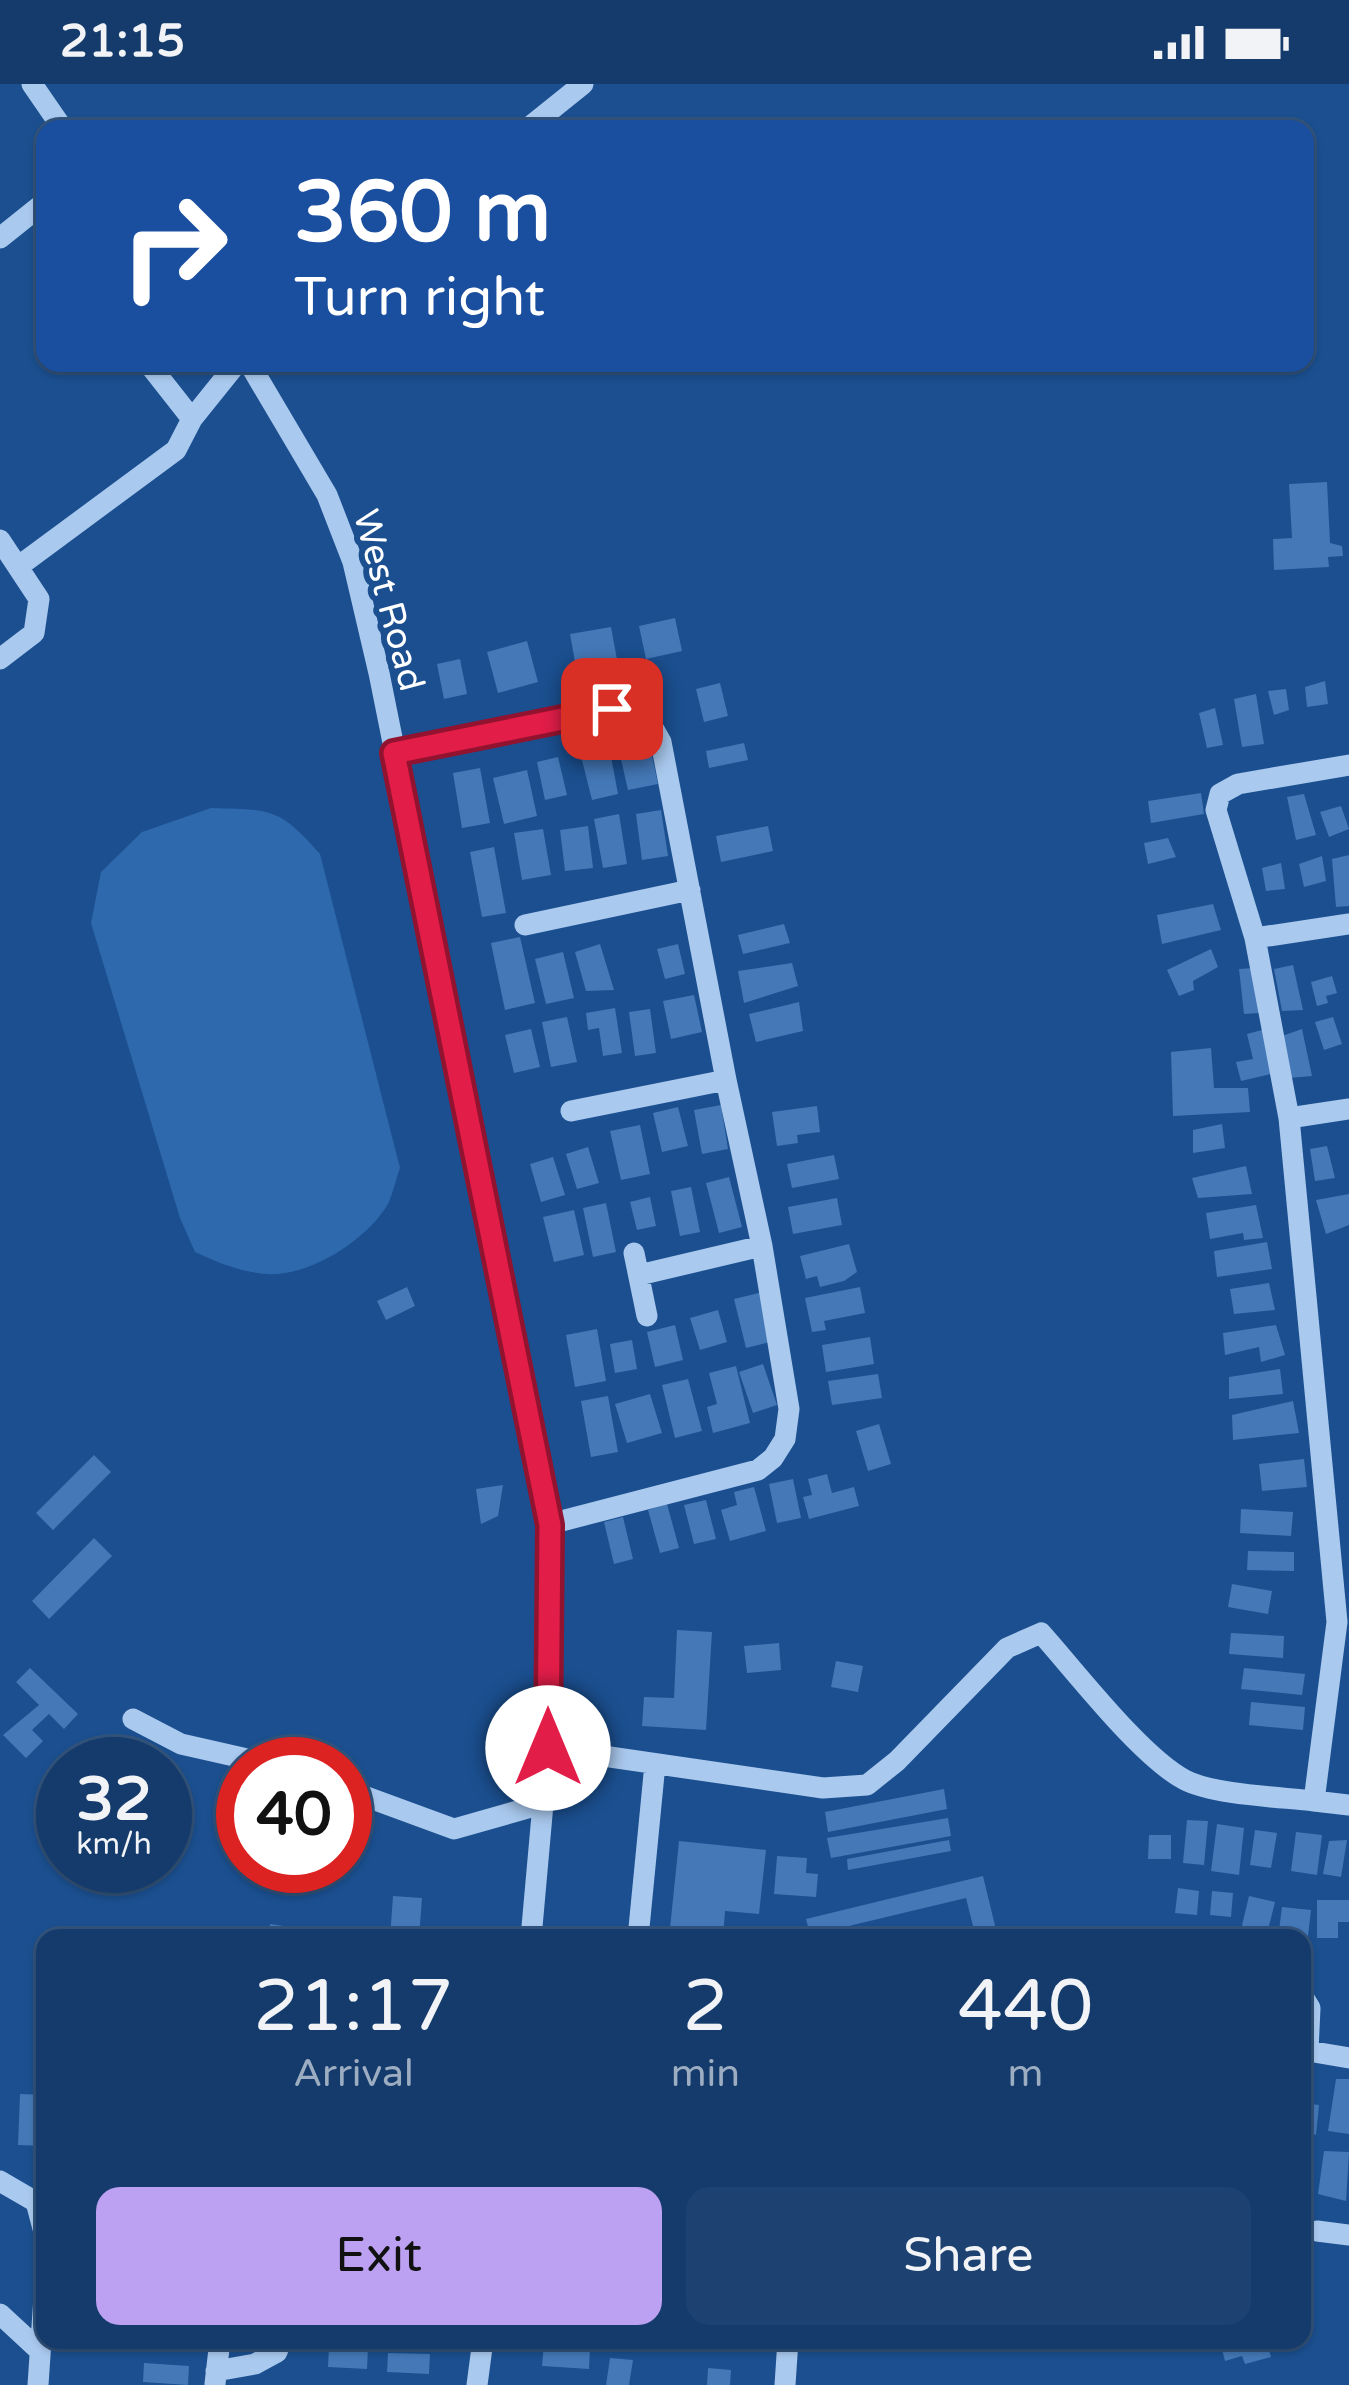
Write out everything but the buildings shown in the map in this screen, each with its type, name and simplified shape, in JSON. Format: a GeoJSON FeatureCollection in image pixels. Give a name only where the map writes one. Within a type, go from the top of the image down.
{"type":"FeatureCollection","features":[{"type":"Feature","properties":{"kind":"street"},"geometry":{"type":"LineString","coordinates":[[32,84],[58,120]]}},
{"type":"Feature","properties":{"kind":"street"},"geometry":{"type":"LineString","coordinates":[[537,120],[583,84]]}},
{"type":"Feature","properties":{"kind":"street"},"geometry":{"type":"LineString","coordinates":[[0,238],[36,210]]}},
{"type":"Feature","properties":{"kind":"street"},"geometry":{"type":"LineString","coordinates":[[155,372],[192,419]]}},
{"type":"Feature","properties":{"kind":"street"},"geometry":{"type":"LineString","coordinates":[[19,566],[176,450],[192,419],[230,372]]}},
{"type":"Feature","properties":{"kind":"street","name":"West Road"},"geometry":{"type":"LineString","coordinates":[[254,372],[328,495],[347,545],[379,673],[550,1525],[548,1748],[532,1929]]}},
{"type":"Feature","properties":{"kind":"street"},"geometry":{"type":"LineString","coordinates":[[0,540],[39,599],[34,633],[0,659]]}},
{"type":"Feature","properties":{"kind":"street"},"geometry":{"type":"LineString","coordinates":[[394,753],[612,709],[644,712],[661,742],[725,1080],[762,1246],[789,1409],[785,1439],[758,1470],[550,1525]]}},
{"type":"Feature","properties":{"kind":"street"},"geometry":{"type":"LineString","coordinates":[[1314,1801],[1343,1621],[1289,1118],[1256,938],[1216,810],[1220,794],[1238,784],[1349,765]]}},
{"type":"Feature","properties":{"kind":"street"},"geometry":{"type":"LineString","coordinates":[[525,925],[690,890]]}},
{"type":"Feature","properties":{"kind":"street"},"geometry":{"type":"LineString","coordinates":[[1256,938],[1349,924]]}},
{"type":"Feature","properties":{"kind":"street"},"geometry":{"type":"LineString","coordinates":[[571,1111],[725,1080]]}},
{"type":"Feature","properties":{"kind":"street"},"geometry":{"type":"LineString","coordinates":[[1289,1118],[1349,1109]]}},
{"type":"Feature","properties":{"kind":"street"},"geometry":{"type":"LineString","coordinates":[[647,1316],[636,1264],[762,1246]]}},
{"type":"Feature","properties":{"kind":"street"},"geometry":{"type":"LineString","coordinates":[[548,1748],[823,1789],[867,1785],[897,1761],[1006,1648],[1041,1633],[1137,1740],[1185,1780],[1240,1793],[1349,1805]]}},
{"type":"Feature","properties":{"kind":"street"},"geometry":{"type":"LineString","coordinates":[[133,1719],[181,1744],[216,1752]]}},
{"type":"Feature","properties":{"kind":"street"},"geometry":{"type":"LineString","coordinates":[[639,1929],[655,1764]]}},
{"type":"Feature","properties":{"kind":"street"},"geometry":{"type":"LineString","coordinates":[[372,1799],[454,1829],[542,1804]]}},
{"type":"Feature","properties":{"kind":"street"},"geometry":{"type":"LineString","coordinates":[[1311,2051],[1349,2058]]}},
{"type":"Feature","properties":{"kind":"street"},"geometry":{"type":"LineString","coordinates":[[0,2182],[36,2201]]}},
{"type":"Feature","properties":{"kind":"street"},"geometry":{"type":"LineString","coordinates":[[1317,2231],[1349,2235]]}},
{"type":"Feature","properties":{"kind":"street"},"geometry":{"type":"LineString","coordinates":[[0,2314],[36,2347]]}},
{"type":"Feature","properties":{"kind":"street"},"geometry":{"type":"LineString","coordinates":[[215,2378],[255,2364],[278,2349]]}},
{"type":"Feature","properties":{"kind":"street"},"geometry":{"type":"LineString","coordinates":[[477,2385],[482,2349]]}},
{"type":"Feature","properties":{"kind":"street"},"geometry":{"type":"LineString","coordinates":[[785,2385],[787,2349]]}},
{"type":"Feature","properties":{"kind":"street"},"geometry":{"type":"LineString","coordinates":[[38,2385],[40,2351]]}},
{"type":"Feature","properties":{"kind":"shaded area"},"geometry":{"type":"Polygon","coordinates":[[[211,808],[273,814],[294,827],[320,854],[400,1168],[388,1204],[366,1231],[318,1263],[283,1273],[248,1271],[195,1252],[180,1218],[91,923],[101,872],[142,832],[211,808]]]}},
{"type":"Feature","properties":{"kind":"route"},"geometry":{"type":"LineString","coordinates":[[548,1748],[550,1525],[394,753],[612,709]]}}]}
